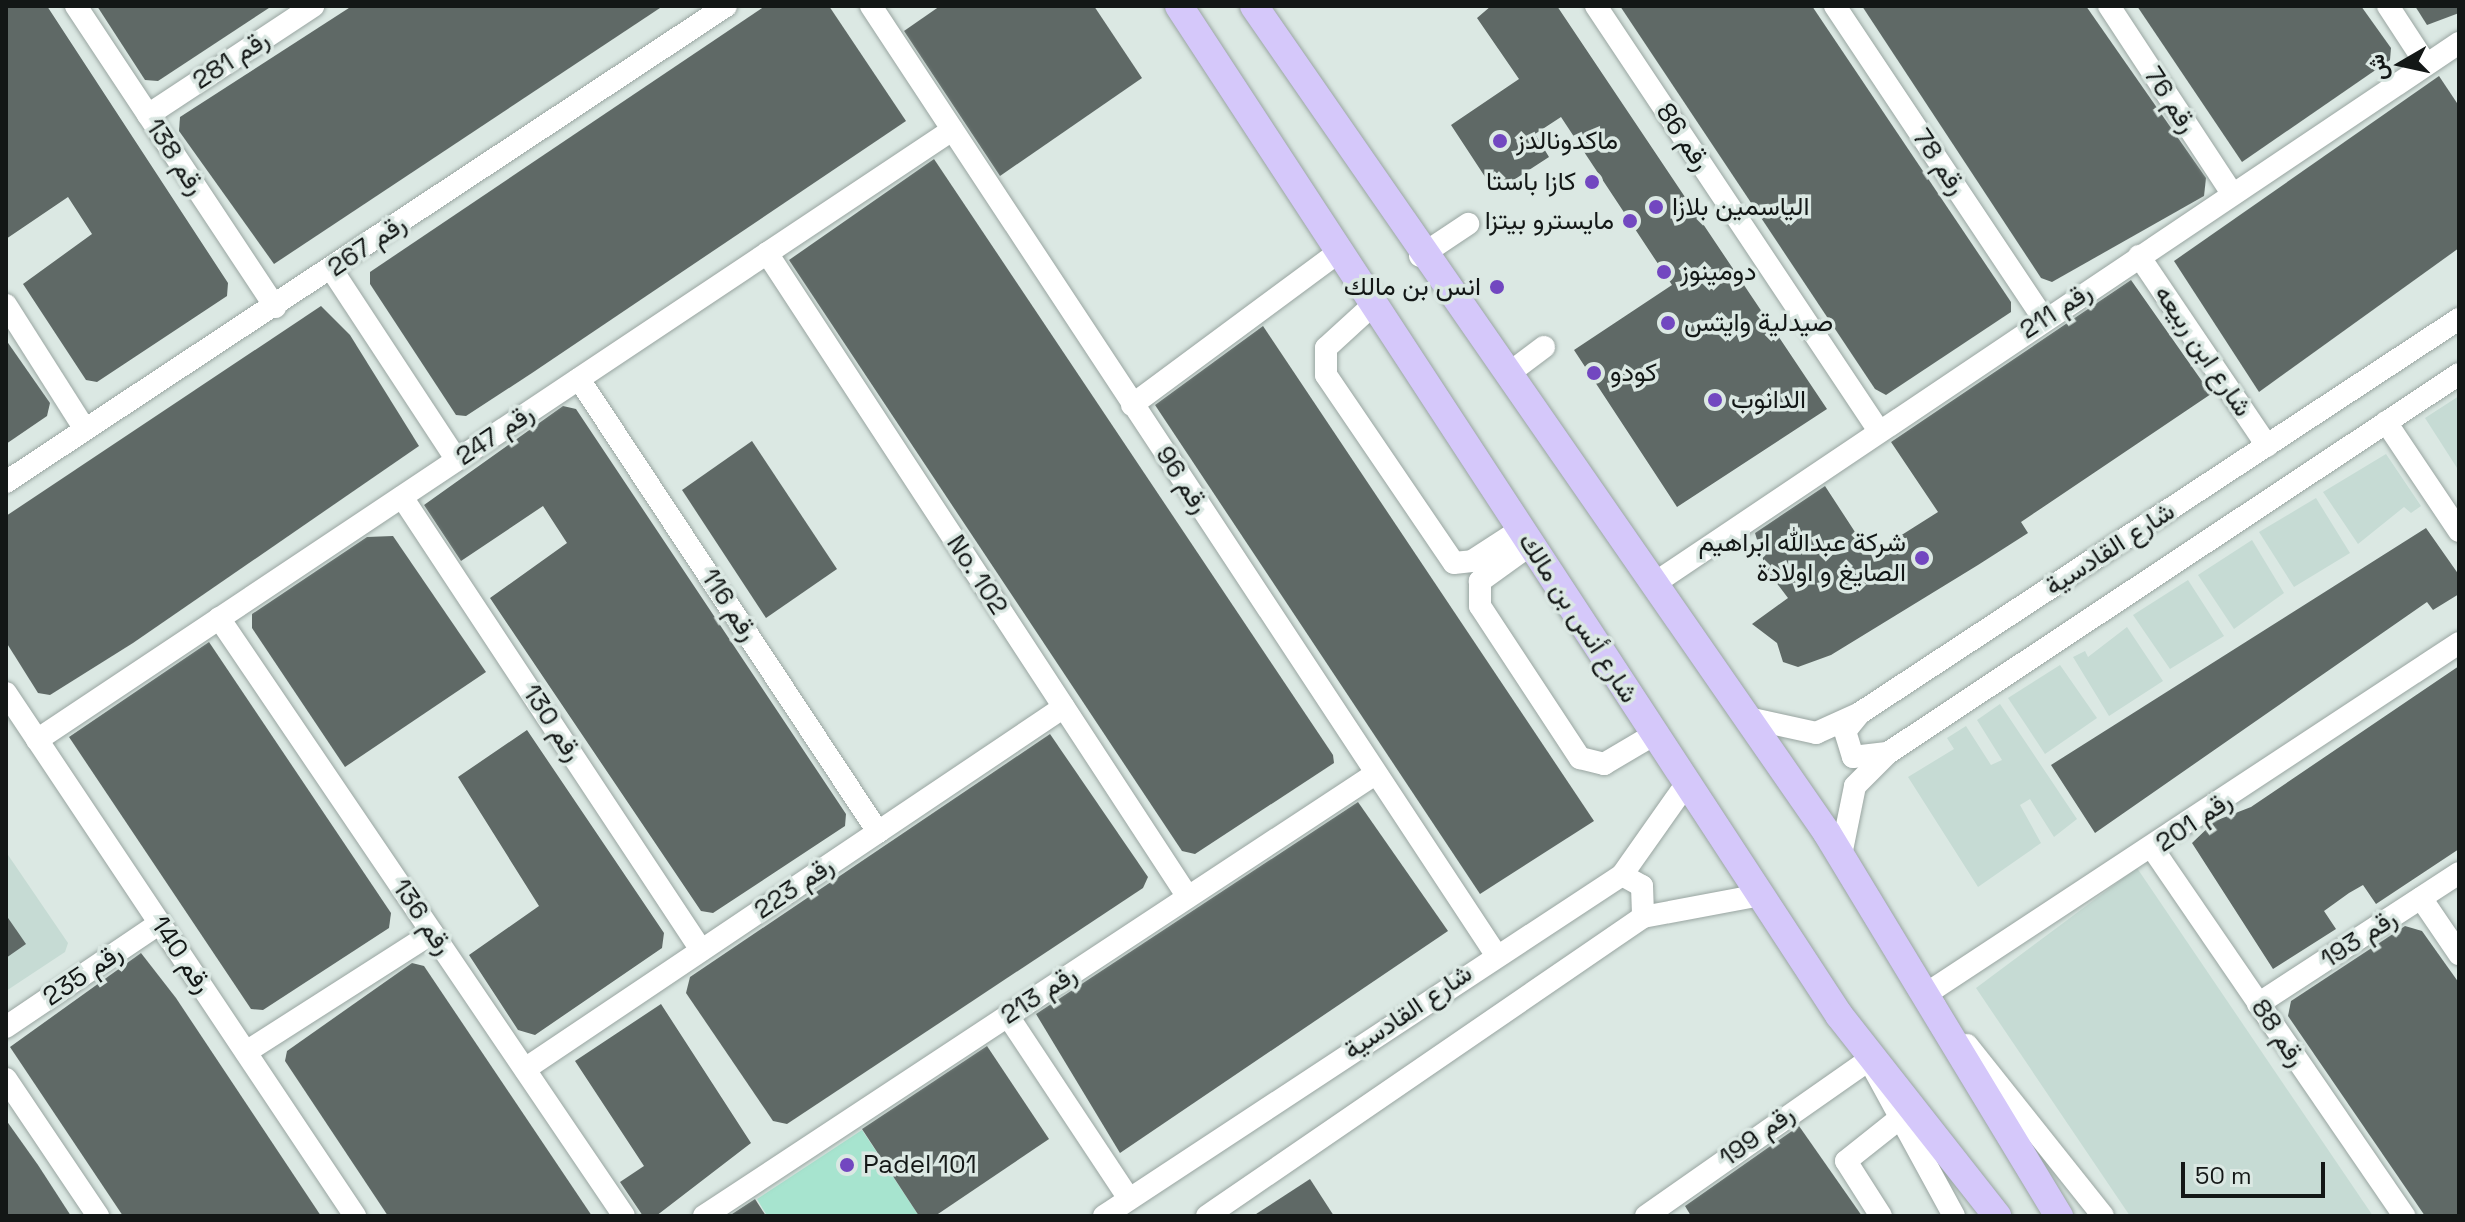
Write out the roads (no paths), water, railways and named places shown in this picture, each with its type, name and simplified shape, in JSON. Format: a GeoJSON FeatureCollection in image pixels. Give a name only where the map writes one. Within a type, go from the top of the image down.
{"type":"FeatureCollection","features":[{"type":"Feature","properties":{"kind":"main road"},"geometry":{"type":"LineString","coordinates":[[1162,6],[1339,252]]}},
{"type":"Feature","properties":{"kind":"main road","name":"شارع أنس بن مالك"},"geometry":{"type":"LineString","coordinates":[[1179,6],[1869,1060],[1997,1216]]}},
{"type":"Feature","properties":{"kind":"main road"},"geometry":{"type":"LineString","coordinates":[[1254,6],[1420,256],[1508,374],[1655,583],[1841,855],[2059,1216]]}},
{"type":"Feature","properties":{"kind":"street","name":"رقم 138"},"geometry":{"type":"LineString","coordinates":[[76,6],[275,307]]}},
{"type":"Feature","properties":{"kind":"street","name":"رقم 281"},"geometry":{"type":"LineString","coordinates":[[148,115],[313,6]]}},
{"type":"Feature","properties":{"kind":"street","name":"رقم 267"},"geometry":{"type":"LineString","coordinates":[[6,482],[84,428],[332,270],[726,6]]}},
{"type":"Feature","properties":{"kind":"street","name":"رقم 96"},"geometry":{"type":"LineString","coordinates":[[871,6],[1495,953]]}},
{"type":"Feature","properties":{"kind":"street","name":"رقم 86"},"geometry":{"type":"LineString","coordinates":[[1596,6],[1877,428]]}},
{"type":"Feature","properties":{"kind":"street","name":"رقم 78"},"geometry":{"type":"LineString","coordinates":[[1835,6],[2044,319]]}},
{"type":"Feature","properties":{"kind":"street","name":"رقم 76"},"geometry":{"type":"LineString","coordinates":[[2109,6],[2232,193]]}},
{"type":"Feature","properties":{"kind":"street"},"geometry":{"type":"LineString","coordinates":[[2388,6],[2426,64]]}},
{"type":"Feature","properties":{"kind":"street","name":"رقم 211"},"geometry":{"type":"LineString","coordinates":[[1655,583],[1877,428],[2459,43]]}},
{"type":"Feature","properties":{"kind":"street","name":"رقم 247"},"geometry":{"type":"LineString","coordinates":[[37,740],[952,130]]}},
{"type":"Feature","properties":{"kind":"street"},"geometry":{"type":"LineString","coordinates":[[1420,256],[1468,224]]}},
{"type":"Feature","properties":{"kind":"street"},"geometry":{"type":"LineString","coordinates":[[1132,405],[1339,252]]}},
{"type":"Feature","properties":{"kind":"street","name":"No. 102"},"geometry":{"type":"LineString","coordinates":[[767,253],[1188,897]]}},
{"type":"Feature","properties":{"kind":"street","name":"شارع ابن ربيعه"},"geometry":{"type":"LineString","coordinates":[[2139,256],[2267,446]]}},
{"type":"Feature","properties":{"kind":"street"},"geometry":{"type":"LineString","coordinates":[[332,270],[457,460]]}},
{"type":"Feature","properties":{"kind":"street"},"geometry":{"type":"LineString","coordinates":[[1374,304],[1326,348],[1326,375],[1454,563],[1472,561],[1525,537]]}},
{"type":"Feature","properties":{"kind":"street"},"geometry":{"type":"LineString","coordinates":[[6,305],[84,428]]}},
{"type":"Feature","properties":{"kind":"street","name":"شارع القادسية"},"geometry":{"type":"LineString","coordinates":[[1748,718],[1816,733],[1860,713],[2459,319]]}},
{"type":"Feature","properties":{"kind":"street"},"geometry":{"type":"LineString","coordinates":[[1508,374],[1544,347]]}},
{"type":"Feature","properties":{"kind":"street","name":"شارع القادسية"},"geometry":{"type":"LineString","coordinates":[[1841,855],[1855,786],[1888,753],[2459,374]]}},
{"type":"Feature","properties":{"kind":"street","name":"رقم 116"},"geometry":{"type":"LineString","coordinates":[[579,379],[878,832]]}},
{"type":"Feature","properties":{"kind":"street"},"geometry":{"type":"LineString","coordinates":[[2386,422],[2459,531]]}},
{"type":"Feature","properties":{"kind":"street","name":"رقم 130"},"geometry":{"type":"LineString","coordinates":[[402,497],[701,950]]}},
{"type":"Feature","properties":{"kind":"street"},"geometry":{"type":"LineString","coordinates":[[1525,537],[1480,581],[1480,606],[1580,758],[1604,764],[1655,734]]}},
{"type":"Feature","properties":{"kind":"street","name":"رقم 136"},"geometry":{"type":"LineString","coordinates":[[219,618],[624,1216]]}},
{"type":"Feature","properties":{"kind":"street","name":"رقم 201"},"geometry":{"type":"LineString","coordinates":[[1926,994],[2153,849],[2459,643]]}},
{"type":"Feature","properties":{"kind":"street","name":"رقم 140"},"geometry":{"type":"LineString","coordinates":[[6,693],[355,1216]]}},
{"type":"Feature","properties":{"kind":"street","name":"رقم 223"},"geometry":{"type":"LineString","coordinates":[[525,1069],[1064,707]]}},
{"type":"Feature","properties":{"kind":"street"},"geometry":{"type":"LineString","coordinates":[[1860,713],[1845,731],[1853,757],[1888,753]]}},
{"type":"Feature","properties":{"kind":"street","name":"رقم 213"},"geometry":{"type":"LineString","coordinates":[[704,1216],[1375,774]]}},
{"type":"Feature","properties":{"kind":"street","name":"شارع القادسية"},"geometry":{"type":"LineString","coordinates":[[1104,1216],[1495,953],[1622,875],[1687,783]]}},
{"type":"Feature","properties":{"kind":"street","name":"رقم 88"},"geometry":{"type":"LineString","coordinates":[[2153,849],[2404,1216]]}},
{"type":"Feature","properties":{"kind":"street","name":"رقم 193"},"geometry":{"type":"LineString","coordinates":[[2258,1004],[2459,873]]}},
{"type":"Feature","properties":{"kind":"street"},"geometry":{"type":"LineString","coordinates":[[1622,875],[1642,886],[1643,917]]}},
{"type":"Feature","properties":{"kind":"street","name":"شارع القادسية"},"geometry":{"type":"LineString","coordinates":[[1207,1216],[1643,917],[1761,895]]}},
{"type":"Feature","properties":{"kind":"street"},"geometry":{"type":"LineString","coordinates":[[2421,898],[2459,954]]}},
{"type":"Feature","properties":{"kind":"street","name":"رقم 235"},"geometry":{"type":"LineString","coordinates":[[6,1027],[160,923]]}},
{"type":"Feature","properties":{"kind":"street"},"geometry":{"type":"LineString","coordinates":[[246,1052],[432,933]]}},
{"type":"Feature","properties":{"kind":"street"},"geometry":{"type":"LineString","coordinates":[[1926,994],[2103,1216]]}},
{"type":"Feature","properties":{"kind":"street"},"geometry":{"type":"LineString","coordinates":[[1008,1016],[1129,1199]]}},
{"type":"Feature","properties":{"kind":"street"},"geometry":{"type":"LineString","coordinates":[[1869,1060],[1950,1214]]}},
{"type":"Feature","properties":{"kind":"street","name":"رقم 199"},"geometry":{"type":"LineString","coordinates":[[1650,1215],[1869,1060]]}},
{"type":"Feature","properties":{"kind":"street"},"geometry":{"type":"LineString","coordinates":[[6,1079],[98,1216]]}},
{"type":"Feature","properties":{"kind":"street"},"geometry":{"type":"LineString","coordinates":[[1881,1216],[1846,1161],[1900,1118]]}},
{"type":"Feature","properties":{"kind":"place","name":"ماكدونالدز"},"geometry":{"type":"Point","coordinates":[1500,141]}},
{"type":"Feature","properties":{"kind":"place","name":"كازا باستا"},"geometry":{"type":"Point","coordinates":[1592,182]}},
{"type":"Feature","properties":{"kind":"place","name":"الياسمين بلازا"},"geometry":{"type":"Point","coordinates":[1656,207]}},
{"type":"Feature","properties":{"kind":"place","name":"مايسترو بيتزا"},"geometry":{"type":"Point","coordinates":[1630,221]}},
{"type":"Feature","properties":{"kind":"place","name":"دومينوز"},"geometry":{"type":"Point","coordinates":[1664,272]}},
{"type":"Feature","properties":{"kind":"place","name":"انس بن مالك"},"geometry":{"type":"Point","coordinates":[1497,287]}},
{"type":"Feature","properties":{"kind":"place","name":"صيدلية وايتس"},"geometry":{"type":"Point","coordinates":[1668,323]}},
{"type":"Feature","properties":{"kind":"place","name":"كودو"},"geometry":{"type":"Point","coordinates":[1594,373]}},
{"type":"Feature","properties":{"kind":"place","name":"الدانوب"},"geometry":{"type":"Point","coordinates":[1715,400]}},
{"type":"Feature","properties":{"kind":"place","name":"شركة عبدالله ابراهيم الصايغ و اولادة"},"geometry":{"type":"Point","coordinates":[1922,558]}},
{"type":"Feature","properties":{"kind":"place","name":"Padel 101"},"geometry":{"type":"Point","coordinates":[847,1165]}}]}
